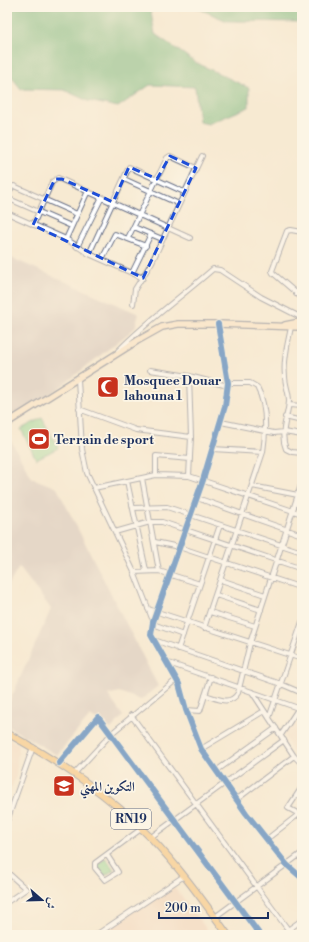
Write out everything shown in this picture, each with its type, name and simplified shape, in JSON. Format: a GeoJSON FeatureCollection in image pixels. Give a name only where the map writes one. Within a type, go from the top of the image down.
{"type":"FeatureCollection","features":[{"type":"Feature","properties":{"kind":"main road"},"geometry":{"type":"LineString","coordinates":[[7,423],[162,327],[178,324],[282,325],[301,323]]}},
{"type":"Feature","properties":{"kind":"main road"},"geometry":{"type":"LineString","coordinates":[[282,325],[291,327],[301,323]]}},
{"type":"Feature","properties":{"kind":"main road","name":"RN19"},"geometry":{"type":"LineString","coordinates":[[7,733],[59,763],[103,795],[142,829],[184,876],[228,935]]}},
{"type":"Feature","properties":{"kind":"street"},"geometry":{"type":"LineString","coordinates":[[7,123],[9,127],[7,128]]}},
{"type":"Feature","properties":{"kind":"street"},"geometry":{"type":"LineString","coordinates":[[128,238],[168,158],[170,156],[196,168]]}},
{"type":"Feature","properties":{"kind":"street"},"geometry":{"type":"LineString","coordinates":[[133,304],[135,290],[143,278],[168,228],[202,156]]}},
{"type":"Feature","properties":{"kind":"street"},"geometry":{"type":"LineString","coordinates":[[89,254],[130,167],[184,192]]}},
{"type":"Feature","properties":{"kind":"street"},"geometry":{"type":"LineString","coordinates":[[33,225],[52,182],[58,178],[190,238]]}},
{"type":"Feature","properties":{"kind":"street"},"geometry":{"type":"LineString","coordinates":[[124,178],[179,204]]}},
{"type":"Feature","properties":{"kind":"street"},"geometry":{"type":"LineString","coordinates":[[71,226],[7,197],[14,186],[77,214]]}},
{"type":"Feature","properties":{"kind":"street"},"geometry":{"type":"LineString","coordinates":[[66,239],[88,191]]}},
{"type":"Feature","properties":{"kind":"street"},"geometry":{"type":"LineString","coordinates":[[77,248],[102,197]]}},
{"type":"Feature","properties":{"kind":"street"},"geometry":{"type":"LineString","coordinates":[[7,213],[66,239],[77,248],[143,278]]}},
{"type":"Feature","properties":{"kind":"street"},"geometry":{"type":"LineString","coordinates":[[134,227],[162,239]]}},
{"type":"Feature","properties":{"kind":"street"},"geometry":{"type":"LineString","coordinates":[[302,232],[292,230],[287,231],[272,271],[302,298]]}},
{"type":"Feature","properties":{"kind":"street"},"geometry":{"type":"LineString","coordinates":[[102,260],[116,234],[146,246]]}},
{"type":"Feature","properties":{"kind":"street"},"geometry":{"type":"LineString","coordinates":[[132,273],[151,234]]}},
{"type":"Feature","properties":{"kind":"street"},"geometry":{"type":"LineString","coordinates":[[113,356],[138,330],[151,321],[213,269],[220,270],[301,323]]}},
{"type":"Feature","properties":{"kind":"street"},"geometry":{"type":"LineString","coordinates":[[296,294],[302,287]]}},
{"type":"Feature","properties":{"kind":"street"},"geometry":{"type":"LineString","coordinates":[[218,324],[228,384],[221,422],[197,498],[169,574],[151,633],[153,640],[177,679],[186,710],[201,749],[224,784],[267,840],[287,865],[302,878]]}},
{"type":"Feature","properties":{"kind":"street"},"geometry":{"type":"LineString","coordinates":[[291,327],[286,349],[285,377],[289,391],[289,405],[285,417],[283,442],[286,450],[302,453]]}},
{"type":"Feature","properties":{"kind":"street"},"geometry":{"type":"LineString","coordinates":[[150,370],[228,384],[250,383],[257,387],[262,403],[264,432],[263,452],[204,628]]}},
{"type":"Feature","properties":{"kind":"street"},"geometry":{"type":"LineString","coordinates":[[189,376],[191,437],[189,476]]}},
{"type":"Feature","properties":{"kind":"street"},"geometry":{"type":"LineString","coordinates":[[78,379],[79,409],[84,460],[87,473],[134,572],[153,623],[183,635]]}},
{"type":"Feature","properties":{"kind":"street"},"geometry":{"type":"LineString","coordinates":[[289,405],[302,406]]}},
{"type":"Feature","properties":{"kind":"street"},"geometry":{"type":"LineString","coordinates":[[79,409],[136,430],[191,437]]}},
{"type":"Feature","properties":{"kind":"street"},"geometry":{"type":"LineString","coordinates":[[285,417],[302,421]]}},
{"type":"Feature","properties":{"kind":"street"},"geometry":{"type":"LineString","coordinates":[[221,422],[274,434],[284,432],[302,434]]}},
{"type":"Feature","properties":{"kind":"street"},"geometry":{"type":"LineString","coordinates":[[213,449],[263,452]]}},
{"type":"Feature","properties":{"kind":"street"},"geometry":{"type":"LineString","coordinates":[[156,475],[156,456],[190,459]]}},
{"type":"Feature","properties":{"kind":"street"},"geometry":{"type":"LineString","coordinates":[[94,488],[156,475],[189,476],[302,514]]}},
{"type":"Feature","properties":{"kind":"street"},"geometry":{"type":"LineString","coordinates":[[142,478],[155,542],[159,571]]}},
{"type":"Feature","properties":{"kind":"street"},"geometry":{"type":"LineString","coordinates":[[127,481],[146,570]]}},
{"type":"Feature","properties":{"kind":"street"},"geometry":{"type":"LineString","coordinates":[[205,695],[228,701],[234,699],[240,688],[242,670],[250,642],[302,482]]}},
{"type":"Feature","properties":{"kind":"street"},"geometry":{"type":"LineString","coordinates":[[252,486],[298,495]]}},
{"type":"Feature","properties":{"kind":"street"},"geometry":{"type":"LineString","coordinates":[[197,498],[302,534]]}},
{"type":"Feature","properties":{"kind":"street"},"geometry":{"type":"LineString","coordinates":[[133,508],[148,506],[167,507],[302,552]]}},
{"type":"Feature","properties":{"kind":"street"},"geometry":{"type":"LineString","coordinates":[[115,532],[150,522],[162,522],[302,569]]}},
{"type":"Feature","properties":{"kind":"street"},"geometry":{"type":"LineString","coordinates":[[178,649],[220,525]]}},
{"type":"Feature","properties":{"kind":"street"},"geometry":{"type":"LineString","coordinates":[[155,542],[179,547],[302,588]]}},
{"type":"Feature","properties":{"kind":"street"},"geometry":{"type":"LineString","coordinates":[[134,572],[146,570],[159,571],[200,584]]}},
{"type":"Feature","properties":{"kind":"street"},"geometry":{"type":"LineString","coordinates":[[221,580],[265,595]]}},
{"type":"Feature","properties":{"kind":"street"},"geometry":{"type":"LineString","coordinates":[[216,595],[261,610]]}},
{"type":"Feature","properties":{"kind":"street"},"geometry":{"type":"LineString","coordinates":[[148,609],[302,659]]}},
{"type":"Feature","properties":{"kind":"street"},"geometry":{"type":"LineString","coordinates":[[210,612],[255,626]]}},
{"type":"Feature","properties":{"kind":"street"},"geometry":{"type":"LineString","coordinates":[[269,718],[300,633],[302,622]]}},
{"type":"Feature","properties":{"kind":"street"},"geometry":{"type":"LineString","coordinates":[[153,640],[242,670],[302,693]]}},
{"type":"Feature","properties":{"kind":"street"},"geometry":{"type":"LineString","coordinates":[[166,662],[298,708]]}},
{"type":"Feature","properties":{"kind":"street"},"geometry":{"type":"LineString","coordinates":[[186,710],[200,711],[211,678]]}},
{"type":"Feature","properties":{"kind":"street"},"geometry":{"type":"LineString","coordinates":[[74,774],[112,733],[177,679]]}},
{"type":"Feature","properties":{"kind":"street"},"geometry":{"type":"LineString","coordinates":[[252,692],[294,756],[302,764]]}},
{"type":"Feature","properties":{"kind":"street"},"geometry":{"type":"LineString","coordinates":[[281,735],[302,703]]}},
{"type":"Feature","properties":{"kind":"street"},"geometry":{"type":"LineString","coordinates":[[201,749],[264,711]]}},
{"type":"Feature","properties":{"kind":"street"},"geometry":{"type":"LineString","coordinates":[[132,715],[255,887],[292,935]]}},
{"type":"Feature","properties":{"kind":"street"},"geometry":{"type":"LineString","coordinates":[[59,763],[98,717],[112,733],[260,935]]}},
{"type":"Feature","properties":{"kind":"street"},"geometry":{"type":"LineString","coordinates":[[216,771],[276,728]]}},
{"type":"Feature","properties":{"kind":"street"},"geometry":{"type":"LineString","coordinates":[[150,837],[284,740]]}},
{"type":"Feature","properties":{"kind":"street"},"geometry":{"type":"LineString","coordinates":[[7,821],[33,747]]}},
{"type":"Feature","properties":{"kind":"street"},"geometry":{"type":"LineString","coordinates":[[236,800],[294,756]]}},
{"type":"Feature","properties":{"kind":"street"},"geometry":{"type":"LineString","coordinates":[[267,840],[299,814],[288,808],[301,790]]}},
{"type":"Feature","properties":{"kind":"street"},"geometry":{"type":"LineString","coordinates":[[106,855],[118,872],[105,880],[94,865],[106,855],[142,829]]}},
{"type":"Feature","properties":{"kind":"street"},"geometry":{"type":"LineString","coordinates":[[215,917],[302,853]]}},
{"type":"Feature","properties":{"kind":"street"},"geometry":{"type":"LineString","coordinates":[[7,873],[26,889],[7,902]]}},
{"type":"Feature","properties":{"kind":"street"},"geometry":{"type":"LineString","coordinates":[[96,935],[184,876]]}},
{"type":"Feature","properties":{"kind":"street"},"geometry":{"type":"LineString","coordinates":[[281,935],[302,920]]}},
{"type":"Feature","properties":{"kind":"highlighted area"},"geometry":{"type":"Polygon","coordinates":[[[170,156],[196,168],[143,278],[33,225],[55,179],[62,179],[113,202],[129,167],[157,179],[170,156]]]}},
{"type":"Feature","properties":{"kind":"shaded area"},"geometry":{"type":"Polygon","coordinates":[[[7,256],[139,314],[135,328],[7,429],[7,256]]]}},
{"type":"Feature","properties":{"kind":"shaded area"},"geometry":{"type":"Polygon","coordinates":[[[7,434],[32,478],[57,488],[158,686],[141,700],[119,692],[108,695],[123,716],[111,729],[90,716],[57,755],[7,726],[7,707],[51,609],[19,567],[7,588],[7,434]]]}},
{"type":"Feature","properties":{"kind":"shaded area"},"geometry":{"type":"Polygon","coordinates":[[[302,704],[302,758],[292,751],[283,733],[302,704]]]}},
{"type":"Feature","properties":{"kind":"shaded area"},"geometry":{"type":"Polygon","coordinates":[[[7,738],[19,744],[16,775],[7,801],[7,738]]]}},
{"type":"Feature","properties":{"kind":"shaded area"},"geometry":{"type":"Polygon","coordinates":[[[173,885],[211,935],[97,935],[173,885]]]}},
{"type":"Feature","properties":{"kind":"green space"},"geometry":{"type":"Polygon","coordinates":[[[10,7],[150,7],[155,34],[195,62],[249,88],[249,107],[208,124],[199,122],[195,87],[150,85],[118,107],[88,101],[64,90],[21,89],[7,71],[10,7]]]}},
{"type":"Feature","properties":{"kind":"green space"},"geometry":{"type":"Polygon","coordinates":[[[195,7],[302,7],[302,22],[227,21],[195,7]]]}},
{"type":"Feature","properties":{"kind":"green space","name":"Terrain de sport"},"geometry":{"type":"Polygon","coordinates":[[[42,418],[58,448],[36,459],[21,429],[42,418]]]}},
{"type":"Feature","properties":{"kind":"green space"},"geometry":{"type":"Polygon","coordinates":[[[106,858],[114,870],[104,876],[96,865],[106,858]]]}},
{"type":"Feature","properties":{"kind":"cycle path"},"geometry":{"type":"LineString","coordinates":[[218,324],[228,383],[225,406],[203,480],[153,622],[151,635],[179,684],[186,710],[201,749],[246,813],[287,865],[302,878]]}},
{"type":"Feature","properties":{"kind":"cycle path"},"geometry":{"type":"LineString","coordinates":[[59,763],[98,717],[260,935]]}},
{"type":"Feature","properties":{"kind":"place","name":"Mosquee Douar lahouna 1"},"geometry":{"type":"Point","coordinates":[108,387]}},
{"type":"Feature","properties":{"kind":"place","name":"Terrain de sport"},"geometry":{"type":"Point","coordinates":[39,439]}},
{"type":"Feature","properties":{"kind":"place","name":"التكوين المهني"},"geometry":{"type":"Point","coordinates":[64,786]}}]}
